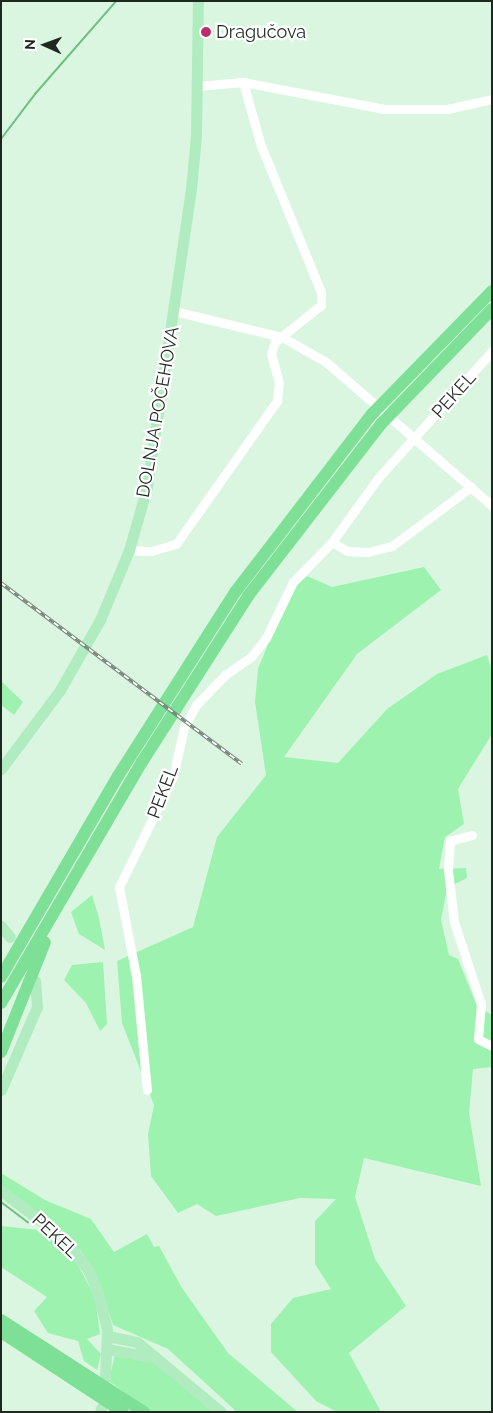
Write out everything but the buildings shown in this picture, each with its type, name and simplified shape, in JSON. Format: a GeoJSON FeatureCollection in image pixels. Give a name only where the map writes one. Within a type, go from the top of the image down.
{"type":"FeatureCollection","features":[{"type":"Feature","properties":{"kind":"highway"},"geometry":{"type":"LineString","coordinates":[[1,967],[16,939],[172,688],[279,531],[372,414],[492,291]]}},
{"type":"Feature","properties":{"kind":"highway"},"geometry":{"type":"LineString","coordinates":[[1,1003],[184,694],[282,548],[381,424],[492,309]]}},
{"type":"Feature","properties":{"kind":"highway"},"geometry":{"type":"LineString","coordinates":[[1,1052],[43,946],[60,916],[63,899]]}},
{"type":"Feature","properties":{"kind":"highway"},"geometry":{"type":"LineString","coordinates":[[1,977],[16,939]]}},
{"type":"Feature","properties":{"kind":"highway"},"geometry":{"type":"LineString","coordinates":[[1,1320],[144,1412]]}},
{"type":"Feature","properties":{"kind":"highway"},"geometry":{"type":"LineString","coordinates":[[1,1332],[123,1412]]}},
{"type":"Feature","properties":{"kind":"main road","name":"DOLNJA POČEHOVA"},"geometry":{"type":"LineString","coordinates":[[1,769],[77,662],[104,611],[129,550],[147,486],[191,189],[197,86],[198,1]]}},
{"type":"Feature","properties":{"kind":"main road"},"geometry":{"type":"LineString","coordinates":[[1,926],[16,939]]}},
{"type":"Feature","properties":{"kind":"main road"},"geometry":{"type":"LineString","coordinates":[[1,1090],[37,1007],[36,981]]}},
{"type":"Feature","properties":{"kind":"main road","name":"PEKEL"},"geometry":{"type":"LineString","coordinates":[[1,1191],[76,1252],[97,1290],[108,1336],[105,1378]]}},
{"type":"Feature","properties":{"kind":"main road"},"geometry":{"type":"LineString","coordinates":[[108,1336],[137,1342],[221,1412]]}},
{"type":"Feature","properties":{"kind":"main road"},"geometry":{"type":"LineString","coordinates":[[107,1349],[159,1360]]}},
{"type":"Feature","properties":{"kind":"street"},"geometry":{"type":"LineString","coordinates":[[129,550],[151,551],[176,544],[277,401],[279,383],[271,353],[282,337],[316,311],[321,292],[261,146],[243,82]]}},
{"type":"Feature","properties":{"kind":"street"},"geometry":{"type":"LineString","coordinates":[[197,86],[243,82],[384,109],[447,109],[492,99]]}},
{"type":"Feature","properties":{"kind":"street"},"geometry":{"type":"LineString","coordinates":[[174,311],[282,337],[326,362],[492,506]]}},
{"type":"Feature","properties":{"kind":"street","name":"PEKEL"},"geometry":{"type":"LineString","coordinates":[[147,1090],[136,976],[118,898],[119,887],[173,778],[184,727],[196,706],[225,675],[251,657],[266,638],[292,582],[332,542],[378,478],[492,351]]}},
{"type":"Feature","properties":{"kind":"street"},"geometry":{"type":"LineString","coordinates":[[332,542],[346,551],[368,552],[392,546],[471,486]]}},
{"type":"Feature","properties":{"kind":"street"},"geometry":{"type":"LineString","coordinates":[[472,835],[450,841],[448,870],[454,922],[482,1004],[478,1039],[492,1046]]}},
{"type":"Feature","properties":{"kind":"green space"},"geometry":{"type":"Polygon","coordinates":[[[424,567],[441,590],[357,654],[284,757],[338,763],[387,709],[437,674],[487,655],[492,670],[492,734],[458,789],[464,824],[445,837],[439,869],[466,868],[467,878],[447,888],[441,920],[449,955],[458,959],[477,1006],[492,1015],[492,1067],[473,1069],[469,1113],[481,1186],[364,1158],[355,1197],[375,1259],[406,1306],[349,1353],[381,1412],[337,1412],[316,1401],[271,1352],[271,1324],[293,1298],[331,1289],[315,1264],[315,1221],[336,1199],[300,1198],[216,1216],[197,1204],[178,1213],[151,1176],[148,1134],[154,1105],[122,1023],[117,961],[193,927],[217,837],[266,775],[255,702],[258,669],[289,592],[307,576],[332,587],[424,567]]]}},
{"type":"Feature","properties":{"kind":"green space"},"geometry":{"type":"Polygon","coordinates":[[[1,681],[23,702],[14,715],[1,705],[1,681]]]}},
{"type":"Feature","properties":{"kind":"green space"},"geometry":{"type":"Polygon","coordinates":[[[92,895],[99,918],[105,950],[79,934],[71,912],[92,895]]]}},
{"type":"Feature","properties":{"kind":"green space"},"geometry":{"type":"Polygon","coordinates":[[[103,962],[107,1024],[100,1031],[86,1003],[64,980],[72,965],[103,962]]]}},
{"type":"Feature","properties":{"kind":"green space"},"geometry":{"type":"Polygon","coordinates":[[[1,1173],[45,1200],[91,1219],[114,1252],[147,1234],[154,1247],[159,1246],[182,1288],[228,1353],[298,1412],[237,1412],[168,1349],[113,1325],[96,1274],[83,1254],[65,1233],[1,1185],[1,1173]]]}},
{"type":"Feature","properties":{"kind":"green space"},"geometry":{"type":"Polygon","coordinates":[[[1,1226],[40,1230],[75,1260],[95,1297],[100,1334],[87,1339],[101,1354],[97,1370],[84,1361],[78,1341],[48,1333],[34,1311],[47,1297],[1,1267],[1,1226]]]}},
{"type":"Feature","properties":{"kind":"green space"},"geometry":{"type":"Polygon","coordinates":[[[115,1354],[151,1360],[214,1412],[151,1412],[109,1381],[115,1354]]]}},
{"type":"Feature","properties":{"kind":"waterway"},"geometry":{"type":"LineString","coordinates":[[1,139],[35,94],[116,1]]}},
{"type":"Feature","properties":{"kind":"waterway"},"geometry":{"type":"LineString","coordinates":[[1,1202],[28,1222]]}},
{"type":"Feature","properties":{"kind":"railway"},"geometry":{"type":"LineString","coordinates":[[1,583],[242,764]]}},
{"type":"Feature","properties":{"kind":"place","name":"Dragučova"},"geometry":{"type":"Point","coordinates":[206,32]}}]}
